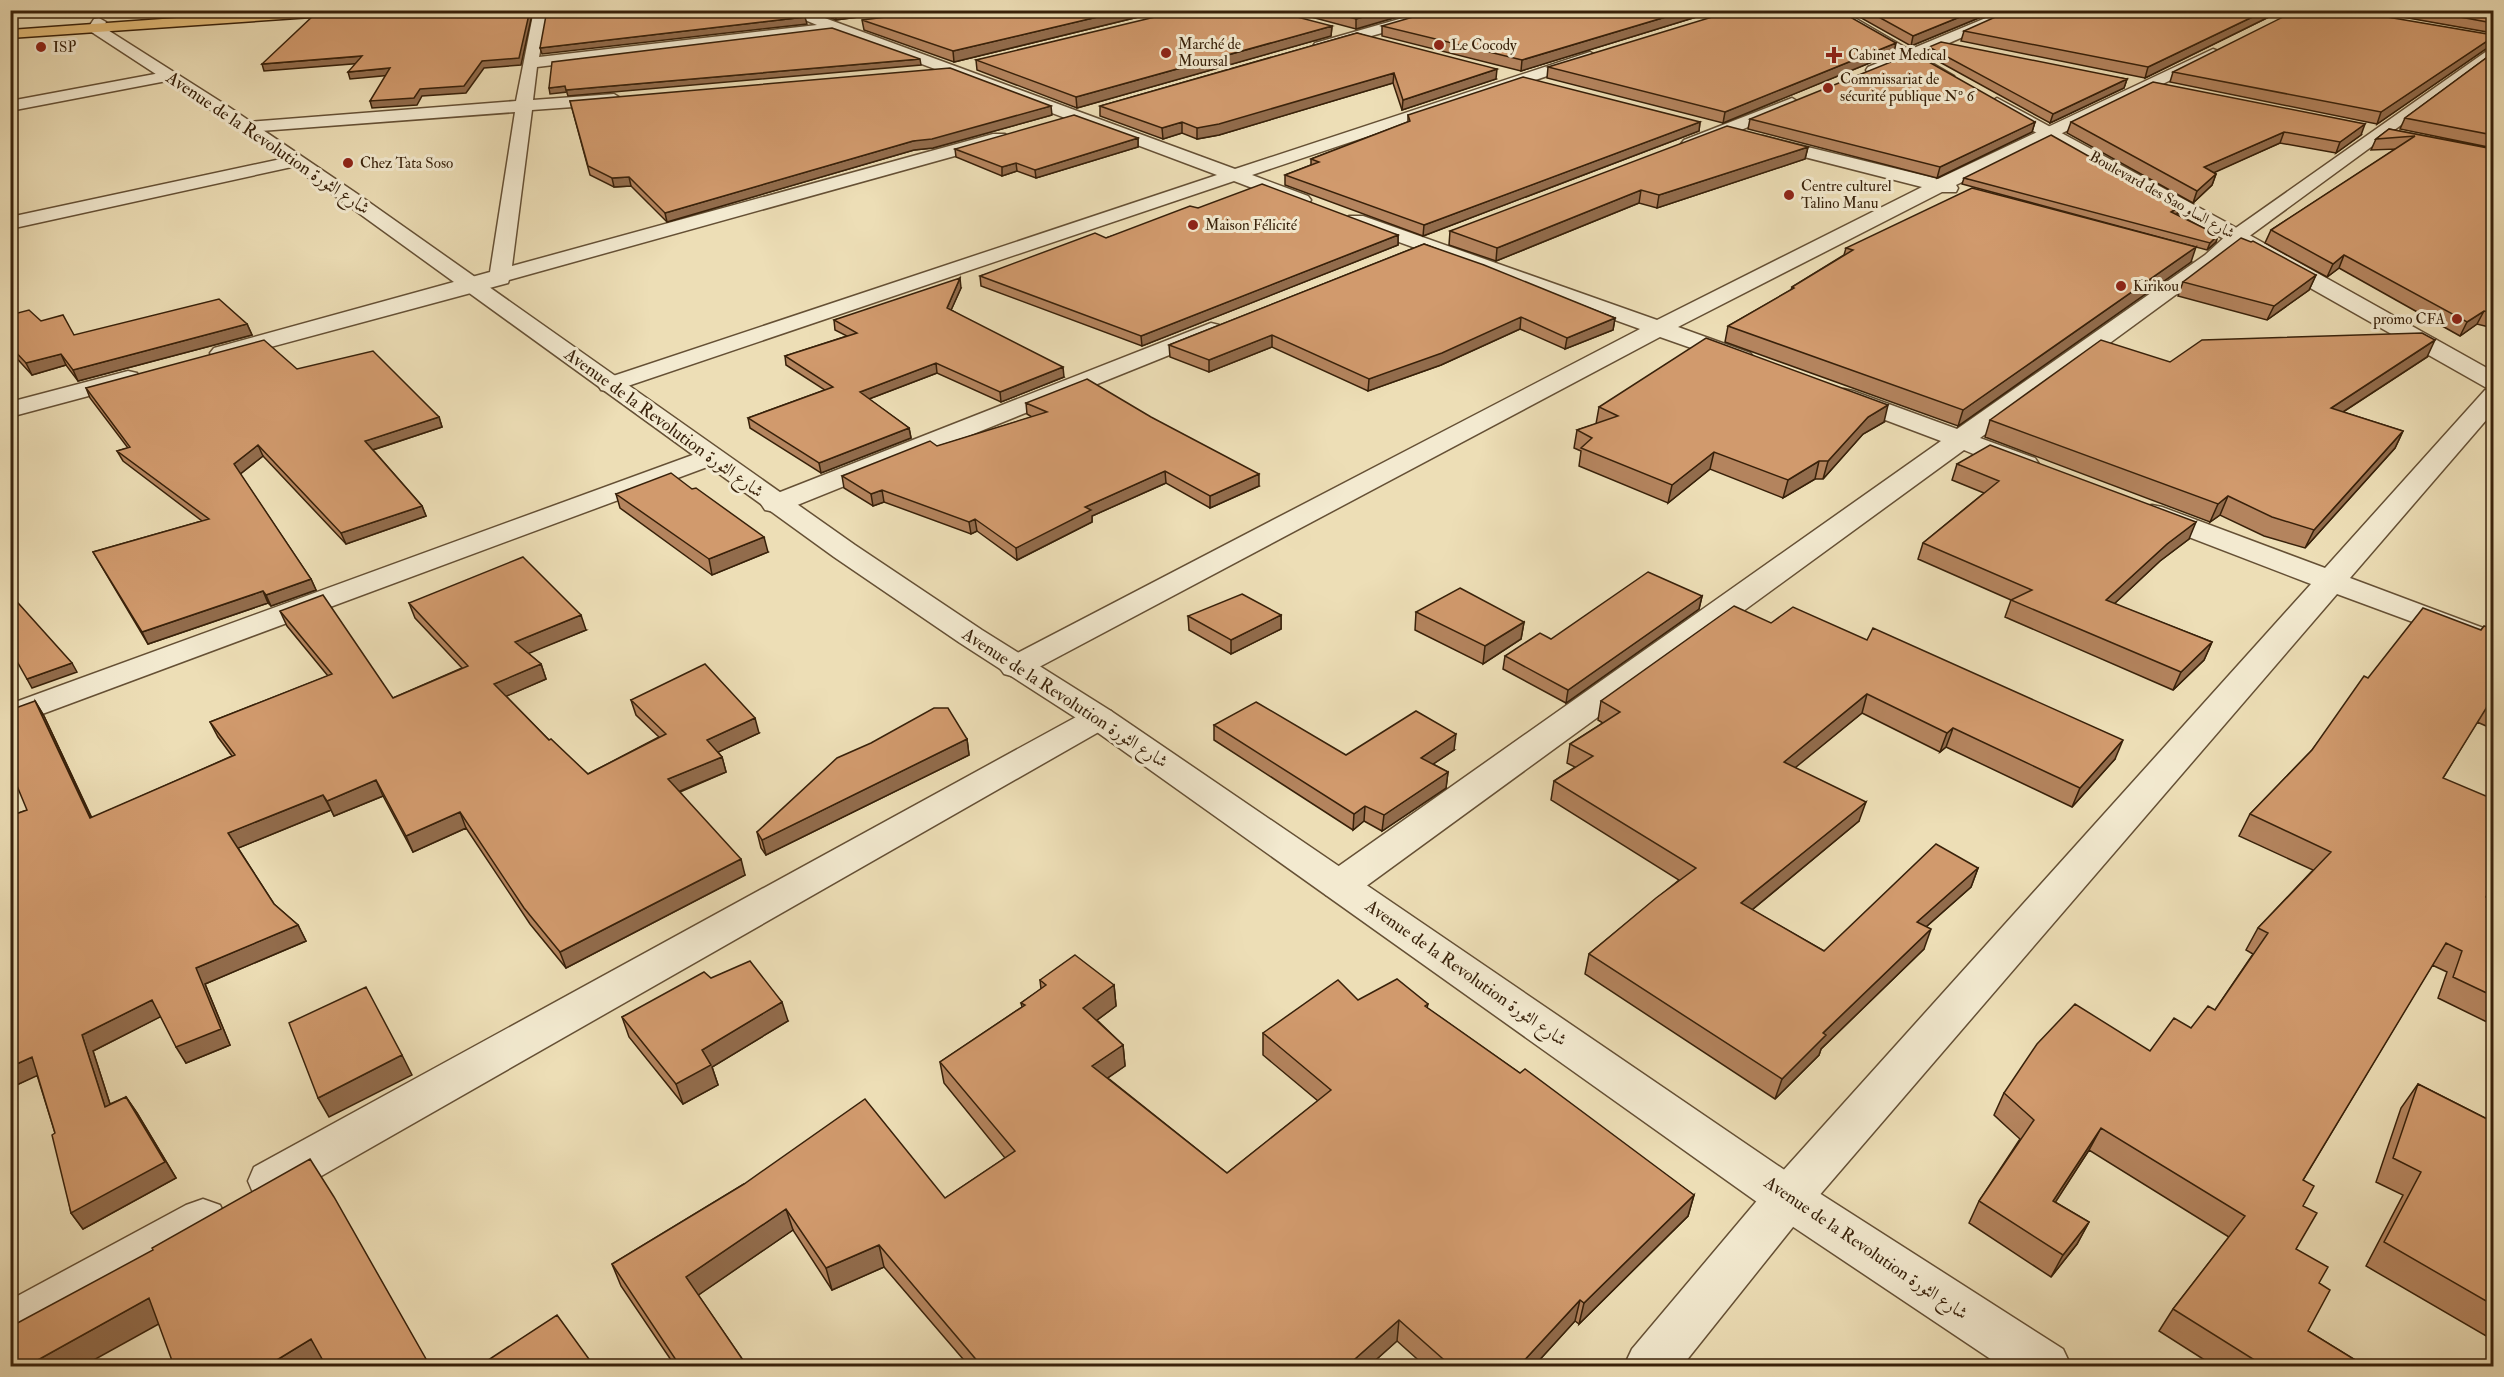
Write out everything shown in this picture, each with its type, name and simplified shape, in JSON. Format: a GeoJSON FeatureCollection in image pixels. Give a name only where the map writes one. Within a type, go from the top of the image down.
{"type":"FeatureCollection","features":[{"type":"Feature","properties":{"kind":"main road"},"geometry":{"type":"LineString","coordinates":[[10,34],[272,10]]}},
{"type":"Feature","properties":{"kind":"main road"},"geometry":{"type":"LineString","coordinates":[[10,28],[355,10]]}},
{"type":"Feature","properties":{"kind":"street"},"geometry":{"type":"LineString","coordinates":[[487,281],[524,107],[541,10]]}},
{"type":"Feature","properties":{"kind":"street"},"geometry":{"type":"LineString","coordinates":[[788,10],[953,69],[1064,119],[1233,175],[1760,365]]}},
{"type":"Feature","properties":{"kind":"street"},"geometry":{"type":"LineString","coordinates":[[1299,52],[1448,10]]}},
{"type":"Feature","properties":{"kind":"street"},"geometry":{"type":"LineString","coordinates":[[1830,10],[1960,83]]}},
{"type":"Feature","properties":{"kind":"street"},"geometry":{"type":"LineString","coordinates":[[1858,76],[2018,10]]}},
{"type":"Feature","properties":{"kind":"street"},"geometry":{"type":"LineString","coordinates":[[530,63],[870,23]]}},
{"type":"Feature","properties":{"kind":"street","name":"Avenue de la Revolution شارع الثورة"},"geometry":{"type":"LineString","coordinates":[[97,25],[296,161],[487,281],[610,385],[776,504],[1016,667],[1099,718],[1788,1198],[2045,1366]]}},
{"type":"Feature","properties":{"kind":"street"},"geometry":{"type":"LineString","coordinates":[[1322,28],[1387,45]]}},
{"type":"Feature","properties":{"kind":"street"},"geometry":{"type":"LineString","coordinates":[[1938,43],[1974,50]]}},
{"type":"Feature","properties":{"kind":"street"},"geometry":{"type":"LineString","coordinates":[[1340,885],[1962,440],[2201,256],[2237,236],[2379,132],[2490,43]]}},
{"type":"Feature","properties":{"kind":"street"},"geometry":{"type":"LineString","coordinates":[[1016,667],[1659,328],[1950,189],[2051,132],[2230,45]]}},
{"type":"Feature","properties":{"kind":"street"},"geometry":{"type":"LineString","coordinates":[[610,385],[1519,79],[1609,51]]}},
{"type":"Feature","properties":{"kind":"street"},"geometry":{"type":"LineString","coordinates":[[917,72],[953,69],[975,64]]}},
{"type":"Feature","properties":{"kind":"street"},"geometry":{"type":"LineString","coordinates":[[1486,70],[1553,88]]}},
{"type":"Feature","properties":{"kind":"street"},"geometry":{"type":"LineString","coordinates":[[10,106],[171,76]]}},
{"type":"Feature","properties":{"kind":"street"},"geometry":{"type":"LineString","coordinates":[[2127,80],[2173,90]]}},
{"type":"Feature","properties":{"kind":"street","name":"Boulevard des Sao شارع الساو"},"geometry":{"type":"LineString","coordinates":[[1980,94],[2237,236],[2493,382]]}},
{"type":"Feature","properties":{"kind":"street"},"geometry":{"type":"LineString","coordinates":[[248,127],[632,97]]}},
{"type":"Feature","properties":{"kind":"street"},"geometry":{"type":"LineString","coordinates":[[1667,152],[1807,97]]}},
{"type":"Feature","properties":{"kind":"street"},"geometry":{"type":"LineString","coordinates":[[1064,119],[1109,107]]}},
{"type":"Feature","properties":{"kind":"street"},"geometry":{"type":"LineString","coordinates":[[1689,122],[1950,189]]}},
{"type":"Feature","properties":{"kind":"street"},"geometry":{"type":"LineString","coordinates":[[2356,127],[2402,137]]}},
{"type":"Feature","properties":{"kind":"street"},"geometry":{"type":"LineString","coordinates":[[203,358],[1018,132]]}},
{"type":"Feature","properties":{"kind":"street"},"geometry":{"type":"LineString","coordinates":[[10,223],[296,161]]}},
{"type":"Feature","properties":{"kind":"street"},"geometry":{"type":"LineString","coordinates":[[1390,258],[1456,232]]}},
{"type":"Feature","properties":{"kind":"street"},"geometry":{"type":"LineString","coordinates":[[776,504],[1225,324]]}},
{"type":"Feature","properties":{"kind":"street"},"geometry":{"type":"LineString","coordinates":[[10,410],[146,373]]}},
{"type":"Feature","properties":{"kind":"street"},"geometry":{"type":"LineString","coordinates":[[1828,390],[2051,474]]}},
{"type":"Feature","properties":{"kind":"street"},"geometry":{"type":"LineString","coordinates":[[1650,1366],[1788,1198],[2493,395]]}},
{"type":"Feature","properties":{"kind":"street"},"geometry":{"type":"LineString","coordinates":[[10,716],[709,457]]}},
{"type":"Feature","properties":{"kind":"street"},"geometry":{"type":"LineString","coordinates":[[2129,504],[2493,643]]}},
{"type":"Feature","properties":{"kind":"street"},"geometry":{"type":"LineString","coordinates":[[10,1327],[1099,718]]}},
{"type":"Feature","properties":{"kind":"building"},"geometry":{"type":"Polygon","coordinates":[[[386,10],[530,10],[519,58],[482,61],[464,86],[420,89],[414,98],[370,101],[390,68],[348,72],[362,56],[262,64],[314,15],[386,10]]]}},
{"type":"Feature","properties":{"kind":"building"},"geometry":{"type":"Polygon","coordinates":[[[547,10],[787,10],[805,17],[540,48],[547,10]]]}},
{"type":"Feature","properties":{"kind":"building"},"geometry":{"type":"Polygon","coordinates":[[[942,10],[1127,10],[953,51],[862,20],[942,10]]]}},
{"type":"Feature","properties":{"kind":"building","name":"Marché de Moursal"},"geometry":{"type":"Polygon","coordinates":[[[1184,10],[1270,10],[1332,26],[1076,97],[976,60],[1184,10]]]}},
{"type":"Feature","properties":{"kind":"building"},"geometry":{"type":"Polygon","coordinates":[[[1323,10],[1387,10],[1356,19],[1323,10]]]}},
{"type":"Feature","properties":{"kind":"building"},"geometry":{"type":"Polygon","coordinates":[[[1437,10],[1689,10],[1522,60],[1382,26],[1437,10]]]}},
{"type":"Feature","properties":{"kind":"building"},"geometry":{"type":"Polygon","coordinates":[[[1735,10],[1838,10],[1896,43],[1725,112],[1548,67],[1735,10]]]}},
{"type":"Feature","properties":{"kind":"building"},"geometry":{"type":"Polygon","coordinates":[[[1866,10],[1977,10],[1913,36],[1866,10]]]}},
{"type":"Feature","properties":{"kind":"building"},"geometry":{"type":"Polygon","coordinates":[[[2011,10],[2267,10],[2148,67],[1964,31],[2011,10]]]}},
{"type":"Feature","properties":{"kind":"building"},"geometry":{"type":"Polygon","coordinates":[[[2297,10],[2346,10],[2493,35],[2493,37],[2381,112],[2173,72],[2297,10]]]}},
{"type":"Feature","properties":{"kind":"building"},"geometry":{"type":"Polygon","coordinates":[[[2422,10],[2493,10],[2493,23],[2422,10]]]}},
{"type":"Feature","properties":{"kind":"building"},"geometry":{"type":"Polygon","coordinates":[[[832,28],[920,59],[566,90],[565,86],[549,88],[552,62],[832,28]]]}},
{"type":"Feature","properties":{"kind":"building"},"geometry":{"type":"Polygon","coordinates":[[[1357,33],[1497,69],[1403,100],[1394,73],[1219,124],[1197,128],[1182,122],[1162,128],[1100,106],[1357,33]]]}},
{"type":"Feature","properties":{"kind":"building"},"geometry":{"type":"Polygon","coordinates":[[[1941,42],[2127,79],[2053,114],[1929,47],[1941,42]]]}},
{"type":"Feature","properties":{"kind":"building"},"geometry":{"type":"Polygon","coordinates":[[[1913,53],[2035,122],[1940,167],[1750,119],[1913,53]]]}},
{"type":"Feature","properties":{"kind":"building"},"geometry":{"type":"Polygon","coordinates":[[[2493,53],[2493,135],[2405,118],[2493,53]]]}},
{"type":"Feature","properties":{"kind":"building"},"geometry":{"type":"Polygon","coordinates":[[[950,68],[1051,106],[932,139],[913,141],[665,213],[629,177],[612,178],[588,166],[570,101],[950,68]]]}},
{"type":"Feature","properties":{"kind":"building"},"geometry":{"type":"Polygon","coordinates":[[[1523,77],[1700,122],[1424,225],[1285,175],[1319,162],[1311,159],[1410,121],[1408,115],[1523,77]]]}},
{"type":"Feature","properties":{"kind":"building"},"geometry":{"type":"Polygon","coordinates":[[[2153,82],[2365,124],[2340,142],[2284,132],[2204,167],[2216,174],[2197,191],[2071,122],[2153,82]]]}},
{"type":"Feature","properties":{"kind":"building"},"geometry":{"type":"Polygon","coordinates":[[[1074,115],[1138,138],[1035,170],[1016,163],[1002,167],[955,149],[1074,115]]]}},
{"type":"Feature","properties":{"kind":"building"},"geometry":{"type":"Polygon","coordinates":[[[1727,126],[1808,147],[1659,195],[1641,190],[1497,248],[1450,231],[1727,126]]]}},
{"type":"Feature","properties":{"kind":"building"},"geometry":{"type":"Polygon","coordinates":[[[2389,129],[2493,149],[2493,313],[2484,311],[2467,322],[2344,255],[2333,264],[2271,230],[2415,136],[2376,139],[2389,129]]]}},
{"type":"Feature","properties":{"kind":"building"},"geometry":{"type":"Polygon","coordinates":[[[2051,135],[2179,207],[2171,212],[2218,235],[2210,243],[1964,178],[2051,135]]]}},
{"type":"Feature","properties":{"kind":"building"},"geometry":{"type":"Polygon","coordinates":[[[1262,184],[1398,235],[1141,336],[980,276],[1095,233],[1106,238],[1190,206],[1198,208],[1262,184]]]}},
{"type":"Feature","properties":{"kind":"building"},"geometry":{"type":"Polygon","coordinates":[[[1972,188],[2196,247],[1963,410],[1728,326],[1794,288],[1792,287],[1853,250],[1846,248],[1972,188]]]}},
{"type":"Feature","properties":{"kind":"building"},"geometry":{"type":"Polygon","coordinates":[[[2241,238],[2253,241],[2316,275],[2274,306],[2183,282],[2241,238]]]}},
{"type":"Feature","properties":{"kind":"building"},"geometry":{"type":"Polygon","coordinates":[[[1424,244],[1484,265],[1615,318],[1567,338],[1521,317],[1442,353],[1369,379],[1272,335],[1209,360],[1169,345],[1424,244]]]}},
{"type":"Feature","properties":{"kind":"building"},"geometry":{"type":"Polygon","coordinates":[[[960,278],[947,308],[1063,367],[1000,392],[936,363],[860,392],[909,428],[819,463],[748,418],[833,387],[785,356],[857,333],[834,320],[960,278]]]}},
{"type":"Feature","properties":{"kind":"building"},"geometry":{"type":"Polygon","coordinates":[[[219,299],[247,324],[73,370],[61,354],[26,363],[10,346],[10,315],[29,310],[41,321],[63,315],[74,335],[219,299]]]}},
{"type":"Feature","properties":{"kind":"building"},"geometry":{"type":"Polygon","coordinates":[[[2422,333],[2435,340],[2331,408],[2403,431],[2314,530],[2272,517],[2228,496],[2218,504],[1990,420],[2101,340],[2170,362],[2202,340],[2422,333]]]}},
{"type":"Feature","properties":{"kind":"building"},"geometry":{"type":"Polygon","coordinates":[[[1706,338],[1888,405],[1868,417],[1828,461],[1819,461],[1788,480],[1714,452],[1672,485],[1581,448],[1592,438],[1577,430],[1618,416],[1599,407],[1706,338]]]}},
{"type":"Feature","properties":{"kind":"building"},"geometry":{"type":"Polygon","coordinates":[[[264,340],[297,369],[373,351],[439,417],[365,441],[422,506],[341,533],[258,445],[234,464],[311,579],[266,595],[263,591],[142,632],[93,552],[209,519],[117,451],[130,447],[86,388],[264,340]]]}},
{"type":"Feature","properties":{"kind":"building"},"geometry":{"type":"Polygon","coordinates":[[[1087,379],[1151,417],[1259,474],[1210,496],[1165,471],[1085,507],[1091,510],[1016,548],[975,519],[969,522],[882,490],[871,494],[842,476],[930,441],[937,446],[1047,412],[1026,403],[1087,379]]]}},
{"type":"Feature","properties":{"kind":"building"},"geometry":{"type":"Polygon","coordinates":[[[1990,445],[2196,522],[2167,544],[2106,600],[2212,642],[2181,672],[2011,600],[2032,590],[1923,543],[1999,481],[1957,464],[1990,445]]]}},
{"type":"Feature","properties":{"kind":"building"},"geometry":{"type":"Polygon","coordinates":[[[671,473],[692,489],[696,488],[764,537],[709,559],[616,494],[671,473]]]}},
{"type":"Feature","properties":{"kind":"building"},"geometry":{"type":"Polygon","coordinates":[[[523,557],[581,615],[515,642],[541,664],[494,684],[549,740],[551,739],[588,774],[666,734],[631,700],[705,664],[755,718],[707,740],[722,757],[668,779],[741,859],[560,952],[524,908],[460,812],[406,836],[376,780],[327,801],[323,795],[228,833],[274,904],[298,925],[196,968],[221,1029],[176,1047],[152,1000],[82,1035],[105,1107],[126,1097],[165,1162],[71,1213],[52,1135],[55,1133],[32,1057],[10,1067],[10,816],[27,810],[10,769],[10,710],[35,701],[90,818],[235,755],[210,722],[332,674],[280,611],[323,595],[393,698],[468,666],[409,603],[523,557]]]}},
{"type":"Feature","properties":{"kind":"building"},"geometry":{"type":"Polygon","coordinates":[[[1648,572],[1702,596],[1568,690],[1505,656],[1540,633],[1551,639],[1648,572]]]}},
{"type":"Feature","properties":{"kind":"building"},"geometry":{"type":"Polygon","coordinates":[[[1460,588],[1524,622],[1485,646],[1416,612],[1460,588]]]}},
{"type":"Feature","properties":{"kind":"building"},"geometry":{"type":"Polygon","coordinates":[[[10,594],[72,663],[27,679],[10,649],[10,594]]]}},
{"type":"Feature","properties":{"kind":"building"},"geometry":{"type":"Polygon","coordinates":[[[1242,594],[1281,615],[1231,640],[1188,616],[1242,594]]]}},
{"type":"Feature","properties":{"kind":"building"},"geometry":{"type":"Polygon","coordinates":[[[1734,606],[1771,623],[1793,607],[1867,640],[1873,628],[2123,740],[2080,788],[1953,728],[1947,733],[1867,694],[1784,762],[1866,802],[1741,903],[1824,951],[1936,844],[1978,868],[1917,922],[1931,929],[1823,1033],[1826,1035],[1782,1079],[1589,954],[1696,868],[1554,781],[1593,756],[1570,744],[1620,712],[1601,701],[1734,606]]]}},
{"type":"Feature","properties":{"kind":"building"},"geometry":{"type":"Polygon","coordinates":[[[2423,608],[2481,630],[2484,626],[2493,629],[2493,703],[2490,702],[2443,778],[2493,799],[2493,882],[2486,897],[2493,901],[2493,996],[2453,977],[2462,951],[2446,943],[2303,1180],[2314,1186],[2303,1206],[2317,1213],[2296,1249],[2328,1267],[2319,1283],[2330,1290],[2308,1331],[2365,1366],[2264,1366],[2173,1309],[2245,1216],[2101,1128],[2053,1201],[2089,1222],[2063,1255],[1979,1201],[2034,1120],[2004,1093],[2037,1044],[2075,1004],[2150,1051],[2174,1018],[2191,1028],[2208,1006],[2215,1010],[2268,933],[2258,928],[2331,852],[2250,814],[2312,750],[2364,676],[2368,678],[2423,608]]]}},
{"type":"Feature","properties":{"kind":"building"},"geometry":{"type":"Polygon","coordinates":[[[1256,702],[1346,755],[1416,711],[1456,734],[1421,758],[1448,772],[1384,815],[1365,806],[1354,814],[1214,725],[1256,702]]]}},
{"type":"Feature","properties":{"kind":"building"},"geometry":{"type":"Polygon","coordinates":[[[934,708],[948,708],[967,739],[762,840],[757,832],[837,758],[871,743],[934,708]]]}},
{"type":"Feature","properties":{"kind":"building"},"geometry":{"type":"Polygon","coordinates":[[[1075,955],[1114,985],[1083,1008],[1123,1045],[1092,1066],[1227,1173],[1331,1090],[1263,1033],[1338,980],[1358,1000],[1397,979],[1428,1004],[1425,1006],[1520,1073],[1525,1069],[1694,1195],[1584,1303],[1580,1300],[1519,1366],[1451,1366],[1399,1320],[1347,1366],[975,1366],[979,1363],[879,1245],[826,1268],[786,1209],[686,1277],[747,1366],[680,1366],[612,1264],[744,1184],[865,1099],[945,1198],[1015,1151],[940,1062],[1025,1005],[1021,1003],[1046,985],[1040,980],[1075,955]]]}},
{"type":"Feature","properties":{"kind":"building"},"geometry":{"type":"Polygon","coordinates":[[[750,961],[782,1002],[702,1050],[711,1065],[676,1084],[622,1017],[704,972],[711,978],[750,961]]]}},
{"type":"Feature","properties":{"kind":"building"},"geometry":{"type":"Polygon","coordinates":[[[366,987],[402,1055],[318,1098],[289,1023],[366,987]]]}},
{"type":"Feature","properties":{"kind":"building"},"geometry":{"type":"Polygon","coordinates":[[[2418,1084],[2493,1122],[2493,1305],[2384,1242],[2421,1172],[2393,1158],[2418,1084]]]}},
{"type":"Feature","properties":{"kind":"building"},"geometry":{"type":"Polygon","coordinates":[[[310,1159],[430,1366],[326,1366],[311,1339],[267,1366],[174,1366],[149,1298],[27,1366],[10,1366],[10,1327],[153,1250],[152,1248],[310,1159]]]}},
{"type":"Feature","properties":{"kind":"building"},"geometry":{"type":"Polygon","coordinates":[[[557,1315],[594,1366],[479,1366],[557,1315]]]}},
{"type":"Feature","properties":{"kind":"place","name":"Le Cocody"},"geometry":{"type":"Point","coordinates":[1439,45]}},
{"type":"Feature","properties":{"kind":"place","name":"ISP"},"geometry":{"type":"Point","coordinates":[41,47]}},
{"type":"Feature","properties":{"kind":"place","name":"Marché de Moursal"},"geometry":{"type":"Point","coordinates":[1166,53]}},
{"type":"Feature","properties":{"kind":"place","name":"Cabinet Medical"},"geometry":{"type":"Point","coordinates":[1834,55]}},
{"type":"Feature","properties":{"kind":"place","name":"Commissariat de sécurité publique Nº 6"},"geometry":{"type":"Point","coordinates":[1828,88]}},
{"type":"Feature","properties":{"kind":"place","name":"Chez Tata Soso"},"geometry":{"type":"Point","coordinates":[348,163]}},
{"type":"Feature","properties":{"kind":"place","name":"Centre culturel Talino Manu"},"geometry":{"type":"Point","coordinates":[1789,195]}},
{"type":"Feature","properties":{"kind":"place","name":"Maison Félicité"},"geometry":{"type":"Point","coordinates":[1193,225]}},
{"type":"Feature","properties":{"kind":"place","name":"Kirikou"},"geometry":{"type":"Point","coordinates":[2121,286]}},
{"type":"Feature","properties":{"kind":"place","name":"promo CFA"},"geometry":{"type":"Point","coordinates":[2457,319]}}]}
